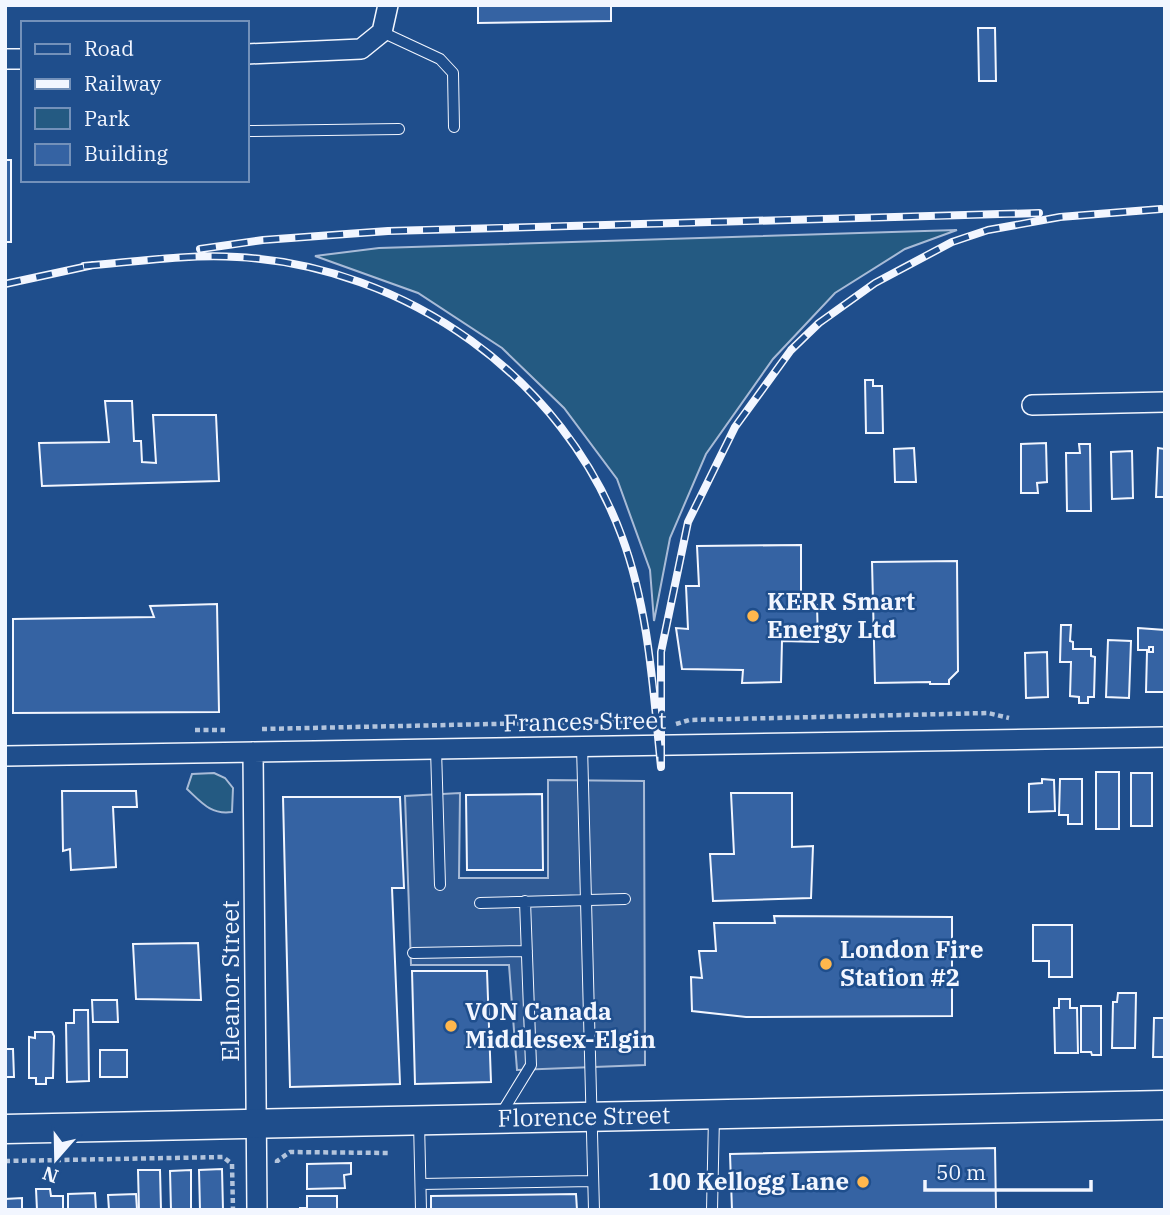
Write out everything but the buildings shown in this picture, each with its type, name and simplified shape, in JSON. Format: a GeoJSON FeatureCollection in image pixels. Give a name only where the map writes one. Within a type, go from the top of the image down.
{"type":"FeatureCollection","features":[{"type":"Feature","properties":{"kind":"main road","name":"Florence Street"},"geometry":{"type":"LineString","coordinates":[[5,1129],[256,1126],[1165,1105]]}},
{"type":"Feature","properties":{"kind":"street"},"geometry":{"type":"LineString","coordinates":[[248,54],[361,49],[382,32],[388,5]]}},
{"type":"Feature","properties":{"kind":"street"},"geometry":{"type":"LineString","coordinates":[[1032,405],[1165,402]]}},
{"type":"Feature","properties":{"kind":"street","name":"Frances Street"},"geometry":{"type":"LineString","coordinates":[[5,756],[1165,737]]}},
{"type":"Feature","properties":{"kind":"street","name":"Eleanor Street"},"geometry":{"type":"LineString","coordinates":[[253,752],[257,1210]]}},
{"type":"Feature","properties":{"kind":"lane"},"geometry":{"type":"LineString","coordinates":[[382,32],[440,59],[453,74],[454,127]]}},
{"type":"Feature","properties":{"kind":"lane"},"geometry":{"type":"LineString","coordinates":[[248,131],[399,129]]}},
{"type":"Feature","properties":{"kind":"lane"},"geometry":{"type":"LineString","coordinates":[[582,747],[594,1210]]}},
{"type":"Feature","properties":{"kind":"lane"},"geometry":{"type":"LineString","coordinates":[[436,749],[440,885]]}},
{"type":"Feature","properties":{"kind":"lane"},"geometry":{"type":"LineString","coordinates":[[480,903],[625,899]]}},
{"type":"Feature","properties":{"kind":"lane"},"geometry":{"type":"LineString","coordinates":[[497,1120],[531,1065],[525,901]]}},
{"type":"Feature","properties":{"kind":"lane"},"geometry":{"type":"LineString","coordinates":[[413,953],[527,951]]}},
{"type":"Feature","properties":{"kind":"lane"},"geometry":{"type":"LineString","coordinates":[[712,1210],[714,1116]]}},
{"type":"Feature","properties":{"kind":"lane"},"geometry":{"type":"LineString","coordinates":[[419,1122],[421,1210]]}},
{"type":"Feature","properties":{"kind":"lane"},"geometry":{"type":"LineString","coordinates":[[421,1184],[592,1181]]}},
{"type":"Feature","properties":{"kind":"path"},"geometry":{"type":"LineString","coordinates":[[672,725],[689,720],[988,713],[1018,720]]}},
{"type":"Feature","properties":{"kind":"path"},"geometry":{"type":"LineString","coordinates":[[266,729],[632,720],[646,727]]}},
{"type":"Feature","properties":{"kind":"path"},"geometry":{"type":"LineString","coordinates":[[277,1173],[277,1161],[290,1152],[388,1153]]}},
{"type":"Feature","properties":{"kind":"path"},"geometry":{"type":"LineString","coordinates":[[5,1161],[223,1157],[232,1164],[233,1210]]}},
{"type":"Feature","properties":{"kind":"green space"},"geometry":{"type":"Polygon","coordinates":[[[957,230],[905,249],[835,293],[773,359],[706,454],[670,538],[654,621],[650,570],[617,479],[564,408],[502,348],[418,293],[315,256],[379,248],[957,230]]]}},
{"type":"Feature","properties":{"kind":"green space"},"geometry":{"type":"Polygon","coordinates":[[[214,773],[225,778],[233,788],[232,812],[212,810],[187,789],[192,774],[214,773]]]}},
{"type":"Feature","properties":{"kind":"shaded area"},"geometry":{"type":"Polygon","coordinates":[[[548,780],[644,781],[645,1065],[517,1070],[509,965],[411,965],[405,796],[460,793],[459,878],[548,878],[548,780]]]}},
{"type":"Feature","properties":{"kind":"railway"},"geometry":{"type":"LineString","coordinates":[[84,266],[218,256],[300,265],[360,282],[418,308],[471,341],[519,381],[561,427],[596,480],[622,537],[644,622],[661,767],[661,652],[688,522],[735,427],[791,350],[819,323],[875,283],[952,242],[988,230],[1060,217],[1161,209]]}},
{"type":"Feature","properties":{"kind":"railway"},"geometry":{"type":"LineString","coordinates":[[200,249],[263,240],[388,231],[1039,213]]}},
{"type":"Feature","properties":{"kind":"railway"},"geometry":{"type":"LineString","coordinates":[[5,284],[93,265]]}},
{"type":"Feature","properties":{"kind":"place","name":"KERR Smart Energy Ltd"},"geometry":{"type":"Point","coordinates":[753,616]}},
{"type":"Feature","properties":{"kind":"place","name":"London Fire Station #2"},"geometry":{"type":"Point","coordinates":[826,964]}},
{"type":"Feature","properties":{"kind":"place","name":"VON Canada Middlesex-Elgin"},"geometry":{"type":"Point","coordinates":[451,1026]}},
{"type":"Feature","properties":{"kind":"place","name":"100 Kellogg Lane"},"geometry":{"type":"Point","coordinates":[863,1182]}}]}
